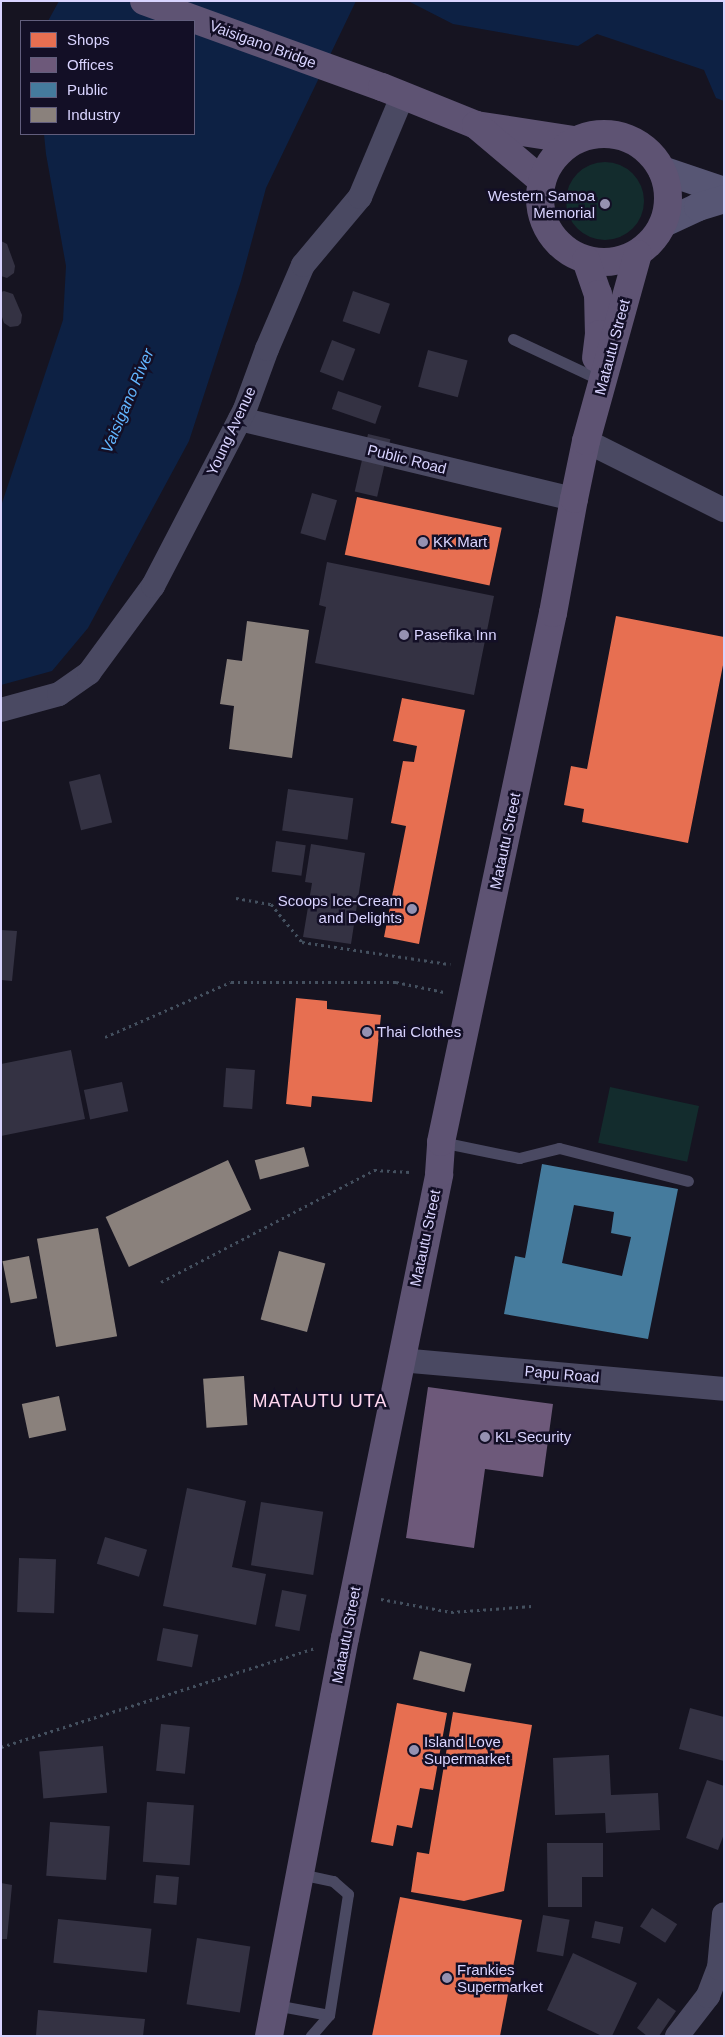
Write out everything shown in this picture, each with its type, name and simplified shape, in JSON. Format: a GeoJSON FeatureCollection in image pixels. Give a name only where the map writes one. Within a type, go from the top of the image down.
{"type":"FeatureCollection","features":[{"type":"Feature","properties":{"kind":"main road","name":"Vaisigano Bridge"},"geometry":{"type":"LineString","coordinates":[[144,1],[392,92],[476,125]]}},
{"type":"Feature","properties":{"kind":"main road"},"geometry":{"type":"LineString","coordinates":[[476,125],[574,140],[602,133],[621,136],[638,143],[652,155],[662,170],[667,187],[668,206],[664,223],[648,246],[638,254],[617,262],[596,263],[586,260],[574,256],[557,243],[545,225],[539,203],[541,180],[550,162],[574,140]]}},
{"type":"Feature","properties":{"kind":"main road"},"geometry":{"type":"LineString","coordinates":[[476,125],[541,180]]}},
{"type":"Feature","properties":{"kind":"main road"},"geometry":{"type":"LineString","coordinates":[[662,170],[724,191]]}},
{"type":"Feature","properties":{"kind":"main road"},"geometry":{"type":"LineString","coordinates":[[664,223],[698,207],[724,199]]}},
{"type":"Feature","properties":{"kind":"main road","name":"Matautu Street"},"geometry":{"type":"LineString","coordinates":[[269,2036],[344,1638],[438,1174],[441,1142],[553,613],[586,441],[638,254]]}},
{"type":"Feature","properties":{"kind":"main road","name":"Matautu Street"},"geometry":{"type":"LineString","coordinates":[[586,260],[598,294],[599,334],[586,441]]}},
{"type":"Feature","properties":{"kind":"street","name":"Young Avenue"},"geometry":{"type":"LineString","coordinates":[[1,710],[59,694],[89,673],[154,586],[240,419],[303,264],[360,197],[392,92]]}},
{"type":"Feature","properties":{"kind":"street","name":"Public Road"},"geometry":{"type":"LineString","coordinates":[[240,419],[574,499]]}},
{"type":"Feature","properties":{"kind":"street"},"geometry":{"type":"LineString","coordinates":[[586,441],[724,510]]}},
{"type":"Feature","properties":{"kind":"street","name":"Papu Road"},"geometry":{"type":"LineString","coordinates":[[400,1360],[724,1389]]}},
{"type":"Feature","properties":{"kind":"street"},"geometry":{"type":"LineString","coordinates":[[677,2036],[708,1996],[719,1968],[724,1914]]}},
{"type":"Feature","properties":{"kind":"lane"},"geometry":{"type":"LineString","coordinates":[[513,339],[594,377]]}},
{"type":"Feature","properties":{"kind":"lane"},"geometry":{"type":"LineString","coordinates":[[441,1142],[519,1158],[559,1148],[688,1181]]}},
{"type":"Feature","properties":{"kind":"lane"},"geometry":{"type":"LineString","coordinates":[[300,1874],[333,1881],[348,1894],[329,2015],[311,2036]]}},
{"type":"Feature","properties":{"kind":"lane"},"geometry":{"type":"LineString","coordinates":[[275,2005],[329,2015]]}},
{"type":"Feature","properties":{"kind":"path"},"geometry":{"type":"LineString","coordinates":[[236,898],[271,904],[302,942],[478,968]]}},
{"type":"Feature","properties":{"kind":"path"},"geometry":{"type":"LineString","coordinates":[[105,1037],[231,982],[396,982],[472,998]]}},
{"type":"Feature","properties":{"kind":"path"},"geometry":{"type":"LineString","coordinates":[[161,1282],[374,1170],[438,1174]]}},
{"type":"Feature","properties":{"kind":"path"},"geometry":{"type":"LineString","coordinates":[[354,1594],[451,1612],[532,1606]]}},
{"type":"Feature","properties":{"kind":"path"},"geometry":{"type":"LineString","coordinates":[[1,1747],[344,1638]]}},
{"type":"Feature","properties":{"kind":"green space"},"geometry":{"type":"Polygon","coordinates":[[[605,162],[620,165],[633,173],[641,186],[644,201],[641,216],[633,229],[620,237],[605,240],[590,237],[577,229],[569,216],[566,201],[569,186],[577,173],[590,165],[605,162]]]}},
{"type":"Feature","properties":{"kind":"green space"},"geometry":{"type":"Polygon","coordinates":[[[610,1087],[699,1106],[687,1162],[598,1143],[610,1087]]]}},
{"type":"Feature","properties":{"kind":"water","name":"Vaisigano River"},"geometry":{"type":"Polygon","coordinates":[[[59,1],[356,1],[266,188],[241,281],[189,441],[88,628],[52,671],[1,685],[1,506],[63,320],[66,266],[44,135],[195,135],[195,20],[49,20],[59,1]]]}},
{"type":"Feature","properties":{"kind":"water"},"geometry":{"type":"Polygon","coordinates":[[[408,1],[724,1],[724,101],[716,98],[704,70],[597,34],[578,46],[453,24],[408,1]]]}},
{"type":"Feature","properties":{"kind":"building: Shops","name":"KK Mart"},"geometry":{"type":"Polygon","coordinates":[[[357,497],[502,528],[489,585],[345,555],[357,497]]]}},
{"type":"Feature","properties":{"kind":"building: Shops"},"geometry":{"type":"Polygon","coordinates":[[[616,616],[724,637],[724,660],[688,843],[582,822],[584,809],[564,805],[571,766],[587,769],[616,616]]]}},
{"type":"Feature","properties":{"kind":"building: Shops"},"geometry":{"type":"Polygon","coordinates":[[[402,698],[465,710],[419,944],[384,937],[406,826],[391,823],[403,761],[414,762],[417,746],[393,741],[402,698]]]}},
{"type":"Feature","properties":{"kind":"building: Shops"},"geometry":{"type":"Polygon","coordinates":[[[296,998],[327,1001],[327,1009],[381,1015],[372,1102],[312,1096],[311,1107],[286,1104],[296,998]]]}},
{"type":"Feature","properties":{"kind":"building: Shops","name":"Island Love Supermarket"},"geometry":{"type":"Polygon","coordinates":[[[397,1703],[447,1713],[433,1790],[420,1788],[412,1828],[397,1825],[393,1846],[371,1842],[397,1703]]]}},
{"type":"Feature","properties":{"kind":"building: Shops"},"geometry":{"type":"Polygon","coordinates":[[[453,1712],[532,1725],[504,1891],[464,1901],[411,1892],[417,1852],[429,1854],[453,1712]]]}},
{"type":"Feature","properties":{"kind":"building: Shops","name":"Frankies Supermarket"},"geometry":{"type":"Polygon","coordinates":[[[400,1897],[522,1920],[500,2036],[372,2036],[400,1897]]]}},
{"type":"Feature","properties":{"kind":"building: Offices","name":"KL Security"},"geometry":{"type":"Polygon","coordinates":[[[428,1387],[553,1404],[543,1477],[485,1469],[474,1548],[406,1538],[428,1387]]]}},
{"type":"Feature","properties":{"kind":"building: Public"},"geometry":{"type":"Polygon","coordinates":[[[542,1164],[678,1189],[648,1339],[504,1314],[515,1256],[525,1258],[542,1164]],[[574,1205],[562,1263],[622,1276],[631,1237],[611,1233],[614,1212],[574,1205]]]}},
{"type":"Feature","properties":{"kind":"building: Industry"},"geometry":{"type":"Polygon","coordinates":[[[247,621],[309,630],[292,758],[229,749],[234,706],[220,704],[227,659],[242,661],[247,621]]]}},
{"type":"Feature","properties":{"kind":"building: Industry"},"geometry":{"type":"Polygon","coordinates":[[[304,1147],[309,1166],[260,1180],[255,1160],[304,1147]]]}},
{"type":"Feature","properties":{"kind":"building: Industry"},"geometry":{"type":"Polygon","coordinates":[[[228,1160],[251,1210],[129,1267],[106,1217],[228,1160]]]}},
{"type":"Feature","properties":{"kind":"building: Industry"},"geometry":{"type":"Polygon","coordinates":[[[98,1228],[117,1336],[56,1347],[37,1239],[98,1228]]]}},
{"type":"Feature","properties":{"kind":"building: Industry"},"geometry":{"type":"Polygon","coordinates":[[[279,1251],[325,1263],[307,1332],[261,1320],[279,1251]]]}},
{"type":"Feature","properties":{"kind":"building: Industry"},"geometry":{"type":"Polygon","coordinates":[[[29,1256],[37,1298],[11,1303],[2,1261],[29,1256]]]}},
{"type":"Feature","properties":{"kind":"building: Industry"},"geometry":{"type":"Polygon","coordinates":[[[244,1376],[247,1425],[207,1428],[203,1379],[244,1376]]]}},
{"type":"Feature","properties":{"kind":"building: Industry"},"geometry":{"type":"Polygon","coordinates":[[[59,1396],[66,1430],[29,1438],[22,1404],[59,1396]]]}},
{"type":"Feature","properties":{"kind":"building: Industry"},"geometry":{"type":"Polygon","coordinates":[[[420,1651],[471,1664],[464,1692],[413,1679],[420,1651]]]}},
{"type":"Feature","properties":{"kind":"building: Other"},"geometry":{"type":"Polygon","coordinates":[[[1,241],[7,244],[15,266],[14,273],[7,278],[1,276],[1,241]]]}},
{"type":"Feature","properties":{"kind":"building: Other"},"geometry":{"type":"Polygon","coordinates":[[[353,291],[390,304],[379,334],[343,321],[353,291]]]}},
{"type":"Feature","properties":{"kind":"building: Other"},"geometry":{"type":"Polygon","coordinates":[[[1,292],[13,294],[22,315],[21,323],[18,326],[10,327],[4,323],[1,314],[1,292]]]}},
{"type":"Feature","properties":{"kind":"building: Other"},"geometry":{"type":"Polygon","coordinates":[[[332,340],[355,349],[343,381],[320,372],[332,340]]]}},
{"type":"Feature","properties":{"kind":"building: Other"},"geometry":{"type":"Polygon","coordinates":[[[428,350],[468,361],[458,397],[418,387],[428,350]]]}},
{"type":"Feature","properties":{"kind":"building: Other"},"geometry":{"type":"Polygon","coordinates":[[[338,391],[381,406],[375,424],[332,409],[338,391]]]}},
{"type":"Feature","properties":{"kind":"building: Other"},"geometry":{"type":"Polygon","coordinates":[[[368,434],[390,439],[377,497],[355,491],[368,434]]]}},
{"type":"Feature","properties":{"kind":"building: Other"},"geometry":{"type":"Polygon","coordinates":[[[312,493],[337,500],[325,541],[300,533],[312,493]]]}},
{"type":"Feature","properties":{"kind":"building: Other","name":"Pasefika Inn"},"geometry":{"type":"Polygon","coordinates":[[[327,562],[494,596],[474,695],[315,663],[326,607],[319,605],[327,562]]]}},
{"type":"Feature","properties":{"kind":"building: Other"},"geometry":{"type":"Polygon","coordinates":[[[100,774],[112,823],[81,830],[69,782],[100,774]]]}},
{"type":"Feature","properties":{"kind":"building: Other"},"geometry":{"type":"Polygon","coordinates":[[[288,789],[353,798],[348,840],[282,831],[288,789]]]}},
{"type":"Feature","properties":{"kind":"building: Other"},"geometry":{"type":"Polygon","coordinates":[[[276,841],[306,845],[301,876],[272,872],[276,841]]]}},
{"type":"Feature","properties":{"kind":"building: Other"},"geometry":{"type":"Polygon","coordinates":[[[311,844],[365,853],[351,944],[303,937],[312,883],[305,882],[311,844]]]}},
{"type":"Feature","properties":{"kind":"building: Other"},"geometry":{"type":"Polygon","coordinates":[[[1,930],[17,931],[12,981],[1,980],[1,930]]]}},
{"type":"Feature","properties":{"kind":"building: Other"},"geometry":{"type":"Polygon","coordinates":[[[71,1050],[85,1119],[1,1136],[1,1064],[71,1050]]]}},
{"type":"Feature","properties":{"kind":"building: Other"},"geometry":{"type":"Polygon","coordinates":[[[226,1068],[255,1070],[252,1109],[223,1107],[226,1068]]]}},
{"type":"Feature","properties":{"kind":"building: Other"},"geometry":{"type":"Polygon","coordinates":[[[122,1082],[128,1111],[90,1119],[84,1090],[122,1082]]]}},
{"type":"Feature","properties":{"kind":"building: Other"},"geometry":{"type":"Polygon","coordinates":[[[187,1488],[246,1501],[232,1567],[266,1574],[256,1625],[163,1606],[187,1488]]]}},
{"type":"Feature","properties":{"kind":"building: Other"},"geometry":{"type":"Polygon","coordinates":[[[261,1502],[323,1512],[313,1575],[251,1565],[261,1502]]]}},
{"type":"Feature","properties":{"kind":"building: Other"},"geometry":{"type":"Polygon","coordinates":[[[105,1537],[147,1550],[139,1577],[97,1564],[105,1537]]]}},
{"type":"Feature","properties":{"kind":"building: Other"},"geometry":{"type":"Polygon","coordinates":[[[19,1558],[56,1559],[54,1613],[17,1612],[19,1558]]]}},
{"type":"Feature","properties":{"kind":"building: Other"},"geometry":{"type":"Polygon","coordinates":[[[282,1590],[307,1595],[299,1631],[275,1626],[282,1590]]]}},
{"type":"Feature","properties":{"kind":"building: Other"},"geometry":{"type":"Polygon","coordinates":[[[163,1628],[198,1635],[192,1667],[157,1660],[163,1628]]]}},
{"type":"Feature","properties":{"kind":"building: Other"},"geometry":{"type":"Polygon","coordinates":[[[690,1708],[724,1717],[724,1761],[679,1749],[690,1708]]]}},
{"type":"Feature","properties":{"kind":"building: Other"},"geometry":{"type":"Polygon","coordinates":[[[161,1724],[190,1727],[185,1774],[156,1771],[161,1724]]]}},
{"type":"Feature","properties":{"kind":"building: Other"},"geometry":{"type":"Polygon","coordinates":[[[103,1746],[107,1793],[43,1798],[39,1752],[103,1746]]]}},
{"type":"Feature","properties":{"kind":"building: Other"},"geometry":{"type":"Polygon","coordinates":[[[609,1755],[611,1795],[658,1793],[660,1830],[606,1833],[605,1813],[555,1815],[553,1758],[609,1755]]]}},
{"type":"Feature","properties":{"kind":"building: Other"},"geometry":{"type":"Polygon","coordinates":[[[707,1780],[724,1786],[724,1834],[718,1850],[686,1838],[707,1780]]]}},
{"type":"Feature","properties":{"kind":"building: Other"},"geometry":{"type":"Polygon","coordinates":[[[147,1802],[194,1805],[190,1865],[143,1862],[147,1802]]]}},
{"type":"Feature","properties":{"kind":"building: Other"},"geometry":{"type":"Polygon","coordinates":[[[50,1822],[110,1826],[106,1880],[46,1876],[50,1822]]]}},
{"type":"Feature","properties":{"kind":"building: Other"},"geometry":{"type":"Polygon","coordinates":[[[547,1843],[603,1843],[603,1877],[582,1877],[582,1907],[548,1907],[547,1843]]]}},
{"type":"Feature","properties":{"kind":"building: Other"},"geometry":{"type":"Polygon","coordinates":[[[156,1875],[179,1877],[176,1905],[154,1903],[156,1875]]]}},
{"type":"Feature","properties":{"kind":"building: Other"},"geometry":{"type":"Polygon","coordinates":[[[1,1883],[12,1885],[7,1939],[1,1939],[1,1883]]]}},
{"type":"Feature","properties":{"kind":"building: Other"},"geometry":{"type":"Polygon","coordinates":[[[652,1908],[677,1924],[665,1943],[640,1926],[652,1908]]]}},
{"type":"Feature","properties":{"kind":"building: Other"},"geometry":{"type":"Polygon","coordinates":[[[543,1915],[570,1920],[563,1956],[537,1951],[543,1915]]]}},
{"type":"Feature","properties":{"kind":"building: Other"},"geometry":{"type":"Polygon","coordinates":[[[58,1919],[151,1929],[147,1973],[53,1963],[58,1919]]]}},
{"type":"Feature","properties":{"kind":"building: Other"},"geometry":{"type":"Polygon","coordinates":[[[595,1921],[623,1927],[620,1944],[591,1938],[595,1921]]]}},
{"type":"Feature","properties":{"kind":"building: Other"},"geometry":{"type":"Polygon","coordinates":[[[197,1938],[250,1946],[240,2013],[187,2004],[197,1938]]]}},
{"type":"Feature","properties":{"kind":"building: Other"},"geometry":{"type":"Polygon","coordinates":[[[573,1953],[637,1983],[612,2036],[602,2036],[547,2010],[573,1953]]]}},
{"type":"Feature","properties":{"kind":"building: Other"},"geometry":{"type":"Polygon","coordinates":[[[658,1998],[676,2011],[659,2036],[647,2036],[637,2028],[658,1998]]]}},
{"type":"Feature","properties":{"kind":"building: Other"},"geometry":{"type":"Polygon","coordinates":[[[38,2010],[145,2019],[143,2036],[36,2036],[38,2010]]]}},
{"type":"Feature","properties":{"kind":"place","name":"Western Samoa Memorial"},"geometry":{"type":"Point","coordinates":[605,204]}},
{"type":"Feature","properties":{"kind":"place","name":"KK Mart"},"geometry":{"type":"Point","coordinates":[423,542]}},
{"type":"Feature","properties":{"kind":"place","name":"Pasefika Inn"},"geometry":{"type":"Point","coordinates":[404,635]}},
{"type":"Feature","properties":{"kind":"place","name":"Scoops Ice-Cream and Delights"},"geometry":{"type":"Point","coordinates":[412,909]}},
{"type":"Feature","properties":{"kind":"place","name":"Thai Clothes"},"geometry":{"type":"Point","coordinates":[367,1032]}},
{"type":"Feature","properties":{"kind":"place","name":"KL Security"},"geometry":{"type":"Point","coordinates":[485,1437]}},
{"type":"Feature","properties":{"kind":"place","name":"Island Love Supermarket"},"geometry":{"type":"Point","coordinates":[414,1750]}},
{"type":"Feature","properties":{"kind":"place","name":"Frankies Supermarket"},"geometry":{"type":"Point","coordinates":[447,1978]}},
{"type":"Feature","properties":{"kind":"district","name":"MATAUTU UTA"},"geometry":{"type":"Point","coordinates":[320,1401]}}]}
